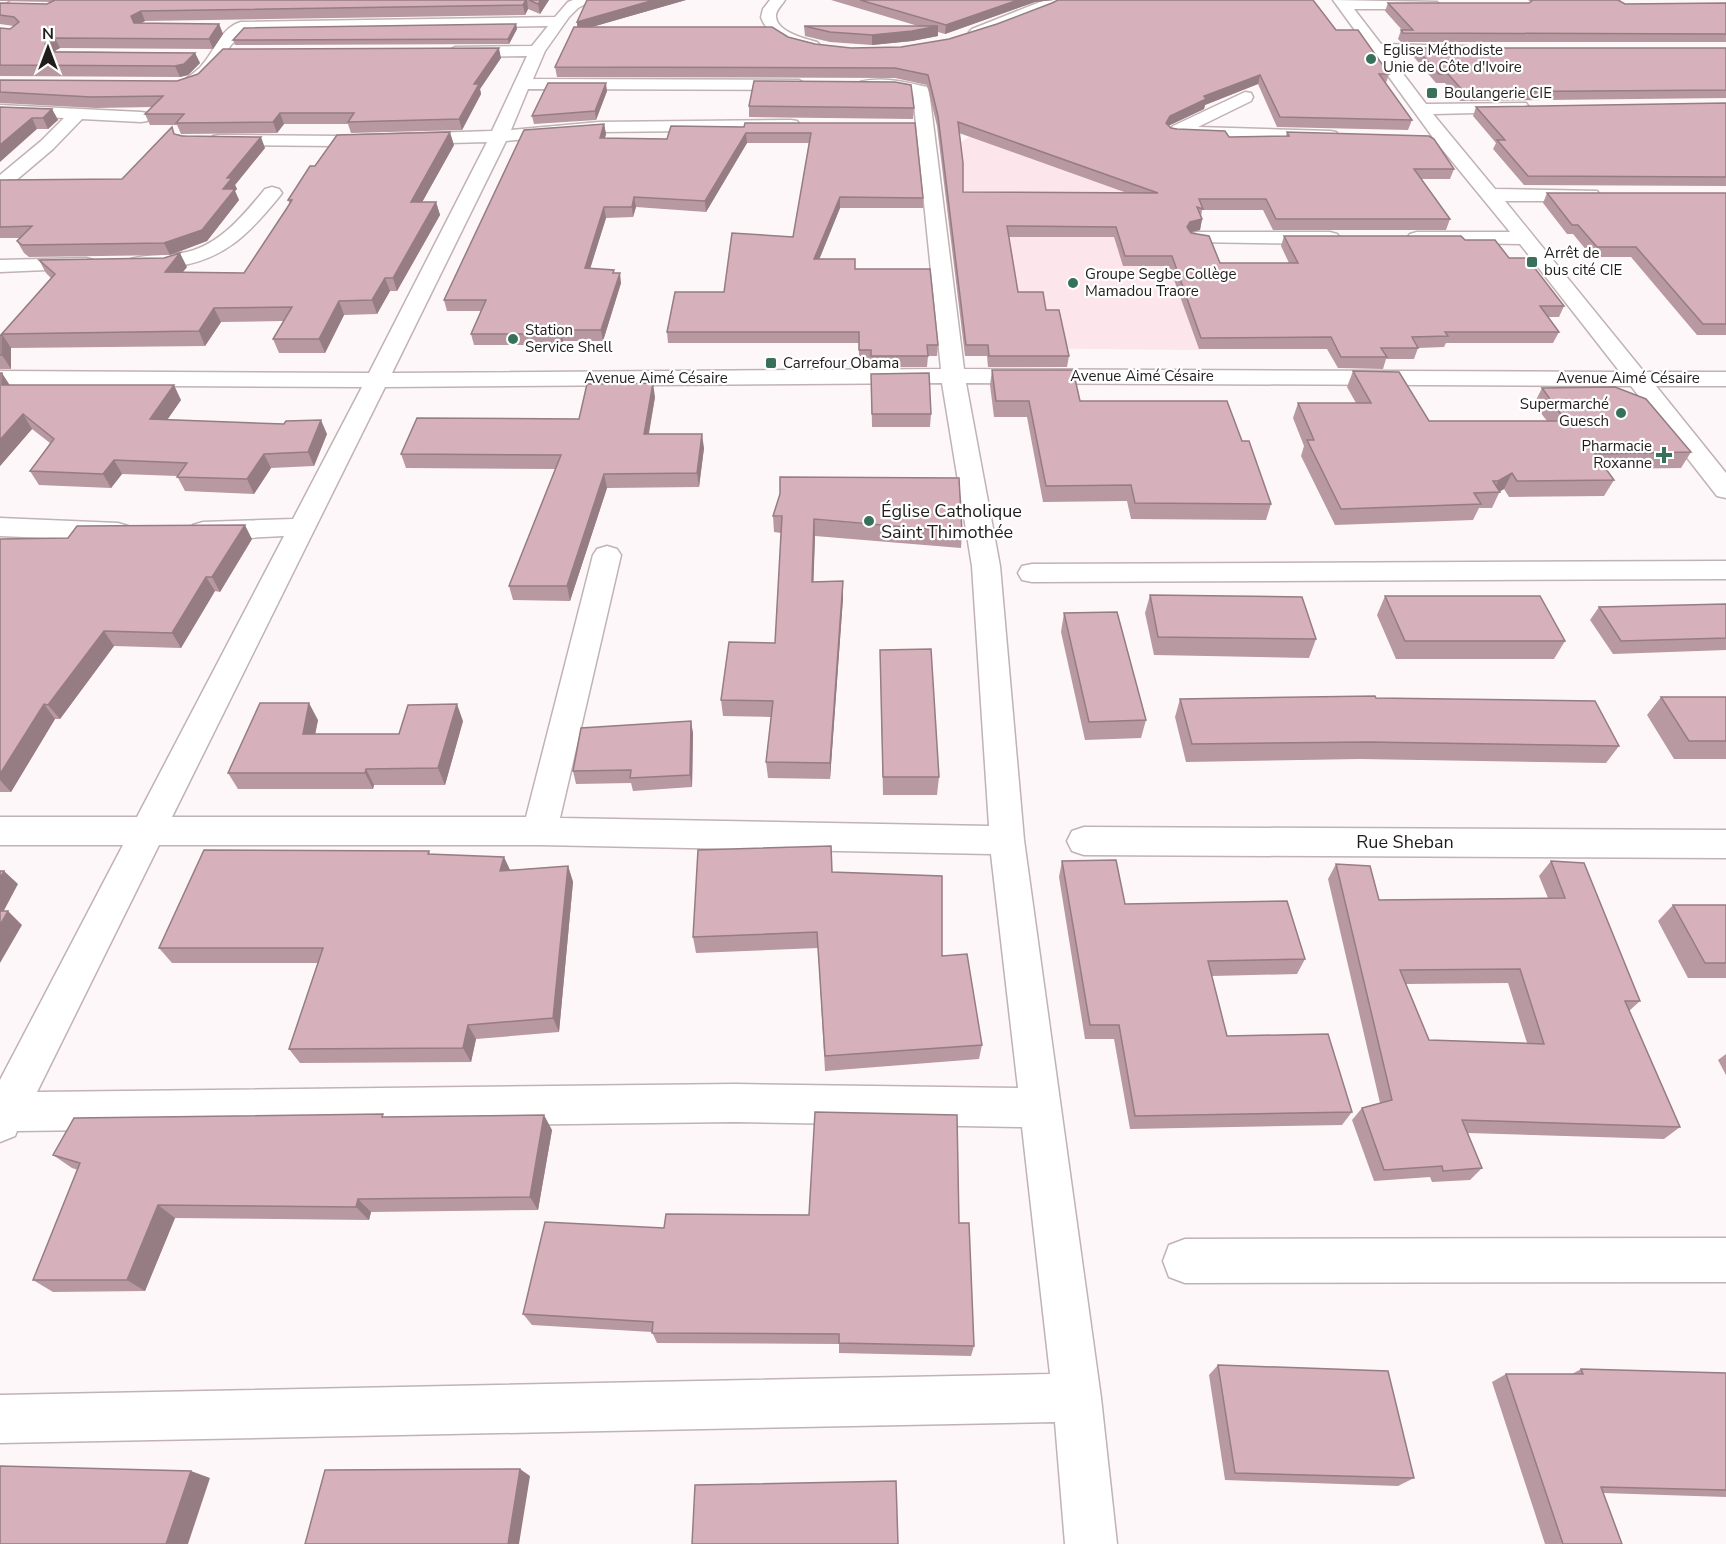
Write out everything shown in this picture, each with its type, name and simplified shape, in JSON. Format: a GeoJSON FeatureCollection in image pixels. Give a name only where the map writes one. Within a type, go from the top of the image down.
{"type":"FeatureCollection","features":[{"type":"Feature","properties":{"kind":"street"},"geometry":{"type":"LineString","coordinates":[[586,0],[573,5],[537,51],[499,136],[377,380],[149,831],[2,1115],[735,1103],[1039,1108]]}},
{"type":"Feature","properties":{"kind":"street"},"geometry":{"type":"LineString","coordinates":[[778,0],[771,6],[768,14],[768,21],[774,29],[791,40],[824,48]]}},
{"type":"Feature","properties":{"kind":"street"},"geometry":{"type":"LineString","coordinates":[[958,40],[1058,0]]}},
{"type":"Feature","properties":{"kind":"street"},"geometry":{"type":"LineString","coordinates":[[1342,2],[1446,4]]}},
{"type":"Feature","properties":{"kind":"street"},"geometry":{"type":"LineString","coordinates":[[1342,2],[1443,139],[1526,238],[1726,490]]}},
{"type":"Feature","properties":{"kind":"street"},"geometry":{"type":"LineString","coordinates":[[0,7],[21,8]]}},
{"type":"Feature","properties":{"kind":"street"},"geometry":{"type":"LineString","coordinates":[[347,25],[358,8]]}},
{"type":"Feature","properties":{"kind":"street"},"geometry":{"type":"LineString","coordinates":[[217,27],[560,21]]}},
{"type":"Feature","properties":{"kind":"street"},"geometry":{"type":"LineString","coordinates":[[224,53],[223,45],[241,27]]}},
{"type":"Feature","properties":{"kind":"street"},"geometry":{"type":"LineString","coordinates":[[1376,49],[1481,49]]}},
{"type":"Feature","properties":{"kind":"street"},"geometry":{"type":"LineString","coordinates":[[445,52],[537,51]]}},
{"type":"Feature","properties":{"kind":"street"},"geometry":{"type":"LineString","coordinates":[[196,56],[224,53]]}},
{"type":"Feature","properties":{"kind":"street"},"geometry":{"type":"LineString","coordinates":[[172,84],[195,80],[224,53]]}},
{"type":"Feature","properties":{"kind":"street"},"geometry":{"type":"LineString","coordinates":[[524,84],[812,85]]}},
{"type":"Feature","properties":{"kind":"street"},"geometry":{"type":"LineString","coordinates":[[848,85],[896,86],[921,91],[953,376],[986,566],[1006,840],[1077,1398],[1091,1544]]}},
{"type":"Feature","properties":{"kind":"street"},"geometry":{"type":"LineString","coordinates":[[1245,97],[1174,132],[1350,136]]}},
{"type":"Feature","properties":{"kind":"street"},"geometry":{"type":"LineString","coordinates":[[1420,109],[1538,107]]}},
{"type":"Feature","properties":{"kind":"street"},"geometry":{"type":"LineString","coordinates":[[0,110],[79,112],[141,117]]}},
{"type":"Feature","properties":{"kind":"street"},"geometry":{"type":"LineString","coordinates":[[0,184],[47,145],[79,112]]}},
{"type":"Feature","properties":{"kind":"street"},"geometry":{"type":"LineString","coordinates":[[199,140],[339,141],[499,136],[599,127],[810,126]]}},
{"type":"Feature","properties":{"kind":"street"},"geometry":{"type":"LineString","coordinates":[[903,126],[926,126]]}},
{"type":"Feature","properties":{"kind":"street"},"geometry":{"type":"LineString","coordinates":[[1420,138],[1443,139]]}},
{"type":"Feature","properties":{"kind":"street"},"geometry":{"type":"LineString","coordinates":[[123,264],[170,263],[196,258],[218,248],[238,234],[272,193]]}},
{"type":"Feature","properties":{"kind":"street"},"geometry":{"type":"LineString","coordinates":[[1490,195],[1608,195]]}},
{"type":"Feature","properties":{"kind":"street"},"geometry":{"type":"LineString","coordinates":[[1197,238],[1350,238]]}},
{"type":"Feature","properties":{"kind":"street"},"geometry":{"type":"LineString","coordinates":[[1397,238],[1526,238]]}},
{"type":"Feature","properties":{"kind":"street"},"geometry":{"type":"LineString","coordinates":[[0,266],[100,264]]}},
{"type":"Feature","properties":{"kind":"street","name":"Avenue Aimé Césaire"},"geometry":{"type":"LineString","coordinates":[[0,378],[377,380],[953,376],[1726,378]]}},
{"type":"Feature","properties":{"kind":"street"},"geometry":{"type":"LineString","coordinates":[[0,511],[0,516]]}},
{"type":"Feature","properties":{"kind":"street"},"geometry":{"type":"LineString","coordinates":[[0,526],[71,531],[148,532]]}},
{"type":"Feature","properties":{"kind":"street"},"geometry":{"type":"LineString","coordinates":[[181,532],[302,527]]}},
{"type":"Feature","properties":{"kind":"street"},"geometry":{"type":"LineString","coordinates":[[540,831],[607,555]]}},
{"type":"Feature","properties":{"kind":"street"},"geometry":{"type":"LineString","coordinates":[[1032,573],[1726,570]]}},
{"type":"Feature","properties":{"kind":"street"},"geometry":{"type":"LineString","coordinates":[[0,831],[540,831],[1006,840]]}},
{"type":"Feature","properties":{"kind":"street","name":"Rue Sheban"},"geometry":{"type":"LineString","coordinates":[[1084,841],[1726,844]]}},
{"type":"Feature","properties":{"kind":"street"},"geometry":{"type":"LineString","coordinates":[[1185,1261],[1726,1260]]}},
{"type":"Feature","properties":{"kind":"street"},"geometry":{"type":"LineString","coordinates":[[0,1419],[1077,1398]]}},
{"type":"Feature","properties":{"kind":"shaded area","name":"Groupe Segbe Collège Mamadou Traore"},"geometry":{"type":"Polygon","coordinates":[[[978,132],[1123,143],[1200,350],[979,348],[959,143],[978,132]]]}},
{"type":"Feature","properties":{"kind":"building"},"geometry":{"type":"Polygon","coordinates":[[[55,0],[526,0],[523,5],[141,11],[131,16],[134,23],[219,24],[209,39],[55,38],[45,44],[55,52],[195,53],[184,64],[175,66],[0,65],[0,28],[10,29],[19,22],[14,17],[0,15],[0,3],[47,4],[55,0]]]}},
{"type":"Feature","properties":{"kind":"building"},"geometry":{"type":"Polygon","coordinates":[[[529,0],[541,0],[538,4],[529,0]]]}},
{"type":"Feature","properties":{"kind":"building"},"geometry":{"type":"Polygon","coordinates":[[[587,0],[654,0],[577,22],[587,0]]]}},
{"type":"Feature","properties":{"kind":"building"},"geometry":{"type":"Polygon","coordinates":[[[860,0],[1018,0],[946,25],[860,0]]]}},
{"type":"Feature","properties":{"kind":"building"},"geometry":{"type":"Polygon","coordinates":[[[1058,0],[1313,0],[1336,30],[1358,30],[1389,74],[1379,74],[1412,120],[1280,117],[1260,75],[1204,96],[1206,99],[1170,116],[1166,123],[1171,128],[1177,129],[1225,131],[1229,137],[1289,136],[1287,132],[1429,136],[1434,139],[1454,169],[1414,169],[1450,219],[1276,219],[1266,199],[1199,199],[1203,209],[1197,207],[1202,219],[1190,222],[1187,227],[1191,233],[1209,236],[1220,263],[1298,263],[1284,236],[1461,236],[1465,240],[1495,240],[1509,258],[1527,258],[1564,306],[1540,306],[1559,332],[1445,332],[1448,336],[1412,337],[1418,348],[1381,348],[1387,357],[1341,357],[1331,337],[1201,338],[1172,256],[1125,256],[1116,227],[1007,226],[1018,292],[1043,292],[1046,310],[1059,310],[1069,356],[989,356],[988,345],[966,345],[938,116],[928,75],[895,68],[555,67],[574,27],[772,27],[788,37],[815,44],[851,48],[901,47],[949,39],[1058,0]],[[958,122],[963,163],[963,192],[1158,193],[958,122]]]}},
{"type":"Feature","properties":{"kind":"building"},"geometry":{"type":"Polygon","coordinates":[[[1533,0],[1618,0],[1625,4],[1726,3],[1726,34],[1403,33],[1401,30],[1413,30],[1388,3],[1529,3],[1533,0]]]}},
{"type":"Feature","properties":{"kind":"building"},"geometry":{"type":"Polygon","coordinates":[[[516,24],[508,39],[233,40],[244,28],[516,24]]]}},
{"type":"Feature","properties":{"kind":"building"},"geometry":{"type":"Polygon","coordinates":[[[804,26],[938,26],[872,35],[830,32],[804,26]]]}},
{"type":"Feature","properties":{"kind":"building"},"geometry":{"type":"Polygon","coordinates":[[[499,48],[474,84],[479,84],[459,119],[348,122],[354,113],[280,113],[273,122],[176,123],[184,114],[145,114],[163,96],[91,97],[0,92],[0,80],[177,81],[198,74],[223,49],[499,48]]]}},
{"type":"Feature","properties":{"kind":"building"},"geometry":{"type":"Polygon","coordinates":[[[1416,48],[1726,48],[1726,90],[1464,92],[1448,74],[1439,74],[1416,48]]]}},
{"type":"Feature","properties":{"kind":"building"},"geometry":{"type":"Polygon","coordinates":[[[754,81],[895,82],[911,85],[914,108],[749,106],[754,81]]]}},
{"type":"Feature","properties":{"kind":"building"},"geometry":{"type":"Polygon","coordinates":[[[548,83],[606,83],[595,111],[532,116],[548,83]]]}},
{"type":"Feature","properties":{"kind":"building"},"geometry":{"type":"Polygon","coordinates":[[[1726,103],[1726,177],[1528,176],[1497,140],[1505,140],[1476,107],[1726,103]]]}},
{"type":"Feature","properties":{"kind":"building"},"geometry":{"type":"Polygon","coordinates":[[[0,107],[52,109],[43,118],[32,118],[0,145],[0,107]]]}},
{"type":"Feature","properties":{"kind":"building"},"geometry":{"type":"Polygon","coordinates":[[[745,123],[915,123],[923,198],[840,197],[814,259],[855,259],[855,269],[930,269],[938,345],[927,345],[928,356],[871,356],[871,350],[859,350],[859,332],[667,332],[675,292],[724,292],[732,233],[793,237],[811,133],[746,133],[705,201],[634,197],[632,207],[604,207],[585,268],[614,270],[613,273],[620,273],[601,330],[561,330],[560,334],[471,334],[486,300],[444,300],[524,130],[604,124],[600,138],[667,139],[671,126],[744,127],[745,123]]]}},
{"type":"Feature","properties":{"kind":"building"},"geometry":{"type":"Polygon","coordinates":[[[172,127],[174,134],[182,136],[261,137],[227,178],[232,178],[223,189],[235,189],[202,230],[164,243],[22,245],[17,241],[32,226],[0,227],[0,180],[122,179],[172,127]]]}},
{"type":"Feature","properties":{"kind":"building"},"geometry":{"type":"Polygon","coordinates":[[[450,132],[411,202],[436,202],[393,278],[385,278],[372,300],[339,301],[319,339],[273,339],[292,307],[214,308],[199,331],[2,334],[2,355],[0,355],[0,336],[55,274],[39,260],[164,258],[180,253],[165,272],[244,273],[292,200],[288,200],[310,166],[315,166],[337,135],[450,132]]]}},
{"type":"Feature","properties":{"kind":"building"},"geometry":{"type":"Polygon","coordinates":[[[1547,193],[1726,193],[1726,324],[1703,324],[1636,247],[1597,247],[1578,225],[1572,225],[1547,193]]]}},
{"type":"Feature","properties":{"kind":"building"},"geometry":{"type":"Polygon","coordinates":[[[992,370],[1073,370],[1080,401],[1227,401],[1242,441],[1249,441],[1271,504],[1135,503],[1131,485],[1046,486],[1029,401],[996,401],[992,370]]]}},
{"type":"Feature","properties":{"kind":"building"},"geometry":{"type":"Polygon","coordinates":[[[1353,371],[1399,372],[1429,421],[1566,421],[1542,388],[1615,387],[1646,399],[1691,452],[1595,454],[1614,480],[1517,481],[1512,473],[1498,481],[1493,481],[1500,492],[1474,493],[1481,504],[1341,509],[1307,440],[1314,440],[1298,403],[1371,403],[1353,371]]]}},
{"type":"Feature","properties":{"kind":"building"},"geometry":{"type":"Polygon","coordinates":[[[0,373],[2,373],[2,385],[174,385],[150,419],[284,424],[286,421],[321,420],[308,452],[264,454],[247,479],[177,477],[187,463],[114,460],[103,474],[30,471],[54,439],[23,414],[0,440],[0,373]]]}},
{"type":"Feature","properties":{"kind":"building"},"geometry":{"type":"Polygon","coordinates":[[[929,373],[931,414],[872,414],[871,374],[929,373]]]}},
{"type":"Feature","properties":{"kind":"building"},"geometry":{"type":"Polygon","coordinates":[[[653,383],[644,434],[702,434],[697,473],[604,474],[567,586],[509,586],[561,455],[401,454],[417,418],[579,419],[587,384],[653,383]]]}},
{"type":"Feature","properties":{"kind":"building"},"geometry":{"type":"Polygon","coordinates":[[[780,477],[959,478],[962,532],[814,519],[812,582],[843,581],[830,763],[766,762],[773,701],[721,700],[729,642],[775,643],[782,516],[773,516],[780,494],[780,477]]]}},
{"type":"Feature","properties":{"kind":"building"},"geometry":{"type":"Polygon","coordinates":[[[245,525],[212,577],[206,577],[172,633],[104,631],[48,705],[44,704],[0,774],[0,539],[68,538],[77,526],[245,525]]]}},
{"type":"Feature","properties":{"kind":"building"},"geometry":{"type":"Polygon","coordinates":[[[1150,595],[1302,597],[1316,639],[1158,637],[1150,595]]]}},
{"type":"Feature","properties":{"kind":"building"},"geometry":{"type":"Polygon","coordinates":[[[1385,596],[1540,596],[1565,641],[1405,641],[1385,596]]]}},
{"type":"Feature","properties":{"kind":"building"},"geometry":{"type":"Polygon","coordinates":[[[1726,604],[1726,638],[1621,641],[1599,607],[1726,604]]]}},
{"type":"Feature","properties":{"kind":"building"},"geometry":{"type":"Polygon","coordinates":[[[1117,612],[1146,720],[1089,722],[1064,613],[1117,612]]]}},
{"type":"Feature","properties":{"kind":"building"},"geometry":{"type":"Polygon","coordinates":[[[931,649],[939,777],[883,777],[880,650],[931,649]]]}},
{"type":"Feature","properties":{"kind":"building"},"geometry":{"type":"Polygon","coordinates":[[[1375,696],[1376,698],[1595,701],[1619,746],[1368,742],[1192,744],[1180,699],[1375,696]]]}},
{"type":"Feature","properties":{"kind":"building"},"geometry":{"type":"Polygon","coordinates":[[[1661,697],[1726,697],[1726,741],[1689,741],[1661,697]]]}},
{"type":"Feature","properties":{"kind":"building"},"geometry":{"type":"Polygon","coordinates":[[[260,703],[309,703],[303,734],[399,734],[408,705],[457,704],[438,768],[366,769],[365,773],[228,773],[260,703]]]}},
{"type":"Feature","properties":{"kind":"building"},"geometry":{"type":"Polygon","coordinates":[[[691,721],[690,775],[630,778],[631,770],[573,771],[581,728],[691,721]]]}},
{"type":"Feature","properties":{"kind":"building"},"geometry":{"type":"Polygon","coordinates":[[[831,846],[832,872],[942,876],[942,956],[967,954],[982,1045],[825,1056],[817,932],[693,937],[698,850],[831,846]]]}},
{"type":"Feature","properties":{"kind":"building"},"geometry":{"type":"Polygon","coordinates":[[[204,850],[429,851],[428,854],[504,857],[500,871],[568,866],[553,1018],[468,1025],[463,1048],[289,1049],[323,948],[159,948],[204,850]]]}},
{"type":"Feature","properties":{"kind":"building"},"geometry":{"type":"Polygon","coordinates":[[[1116,860],[1125,904],[1287,901],[1305,959],[1208,961],[1227,1036],[1328,1034],[1352,1112],[1135,1116],[1119,1025],[1090,1025],[1062,861],[1116,860]]]}},
{"type":"Feature","properties":{"kind":"building"},"geometry":{"type":"Polygon","coordinates":[[[1551,861],[1584,863],[1640,1001],[1625,1001],[1680,1127],[1462,1120],[1482,1168],[1443,1171],[1442,1166],[1384,1170],[1362,1108],[1392,1100],[1336,864],[1370,866],[1379,900],[1565,898],[1551,861]],[[1520,969],[1400,970],[1429,1040],[1544,1044],[1520,969]]]}},
{"type":"Feature","properties":{"kind":"building"},"geometry":{"type":"Polygon","coordinates":[[[1673,905],[1726,905],[1726,963],[1705,963],[1673,905]]]}},
{"type":"Feature","properties":{"kind":"building"},"geometry":{"type":"Polygon","coordinates":[[[0,911],[8,911],[0,925],[0,911]]]}},
{"type":"Feature","properties":{"kind":"building"},"geometry":{"type":"Polygon","coordinates":[[[815,1112],[957,1115],[959,1223],[969,1223],[974,1346],[839,1343],[839,1334],[652,1333],[653,1322],[523,1314],[545,1222],[664,1228],[666,1214],[809,1215],[815,1112]]]}},
{"type":"Feature","properties":{"kind":"building"},"geometry":{"type":"Polygon","coordinates":[[[383,1114],[382,1117],[544,1115],[530,1197],[358,1199],[356,1207],[158,1205],[127,1280],[33,1280],[80,1163],[53,1155],[74,1118],[383,1114]]]}},
{"type":"Feature","properties":{"kind":"building"},"geometry":{"type":"Polygon","coordinates":[[[1218,1365],[1388,1371],[1414,1478],[1235,1473],[1218,1365]]]}},
{"type":"Feature","properties":{"kind":"building"},"geometry":{"type":"Polygon","coordinates":[[[1581,1369],[1726,1373],[1726,1490],[1601,1487],[1622,1544],[1563,1544],[1506,1374],[1583,1374],[1581,1369]]]}},
{"type":"Feature","properties":{"kind":"building"},"geometry":{"type":"Polygon","coordinates":[[[0,1466],[191,1471],[166,1544],[0,1544],[0,1466]]]}},
{"type":"Feature","properties":{"kind":"building"},"geometry":{"type":"Polygon","coordinates":[[[520,1469],[508,1544],[305,1544],[325,1470],[520,1469]]]}},
{"type":"Feature","properties":{"kind":"building"},"geometry":{"type":"Polygon","coordinates":[[[896,1481],[898,1544],[692,1544],[695,1485],[896,1481]]]}},
{"type":"Feature","properties":{"kind":"place","name":"Eglise Méthodiste Unie de Côte d'Ivoire"},"geometry":{"type":"Point","coordinates":[1371,59]}},
{"type":"Feature","properties":{"kind":"place","name":"Boulangerie CIE"},"geometry":{"type":"Point","coordinates":[1432,93]}},
{"type":"Feature","properties":{"kind":"place","name":"Arrêt de bus cité CIE"},"geometry":{"type":"Point","coordinates":[1532,262]}},
{"type":"Feature","properties":{"kind":"place","name":"Groupe Segbe Collège Mamadou Traore"},"geometry":{"type":"Point","coordinates":[1073,283]}},
{"type":"Feature","properties":{"kind":"place","name":"Station Service Shell"},"geometry":{"type":"Point","coordinates":[513,339]}},
{"type":"Feature","properties":{"kind":"place","name":"Carrefour Obama"},"geometry":{"type":"Point","coordinates":[771,363]}},
{"type":"Feature","properties":{"kind":"place","name":"Supermarché Guesch"},"geometry":{"type":"Point","coordinates":[1621,413]}},
{"type":"Feature","properties":{"kind":"place","name":"Pharmacie Roxanne"},"geometry":{"type":"Point","coordinates":[1664,455]}},
{"type":"Feature","properties":{"kind":"place","name":"Église Catholique Saint Thimothée"},"geometry":{"type":"Point","coordinates":[869,521]}}]}
